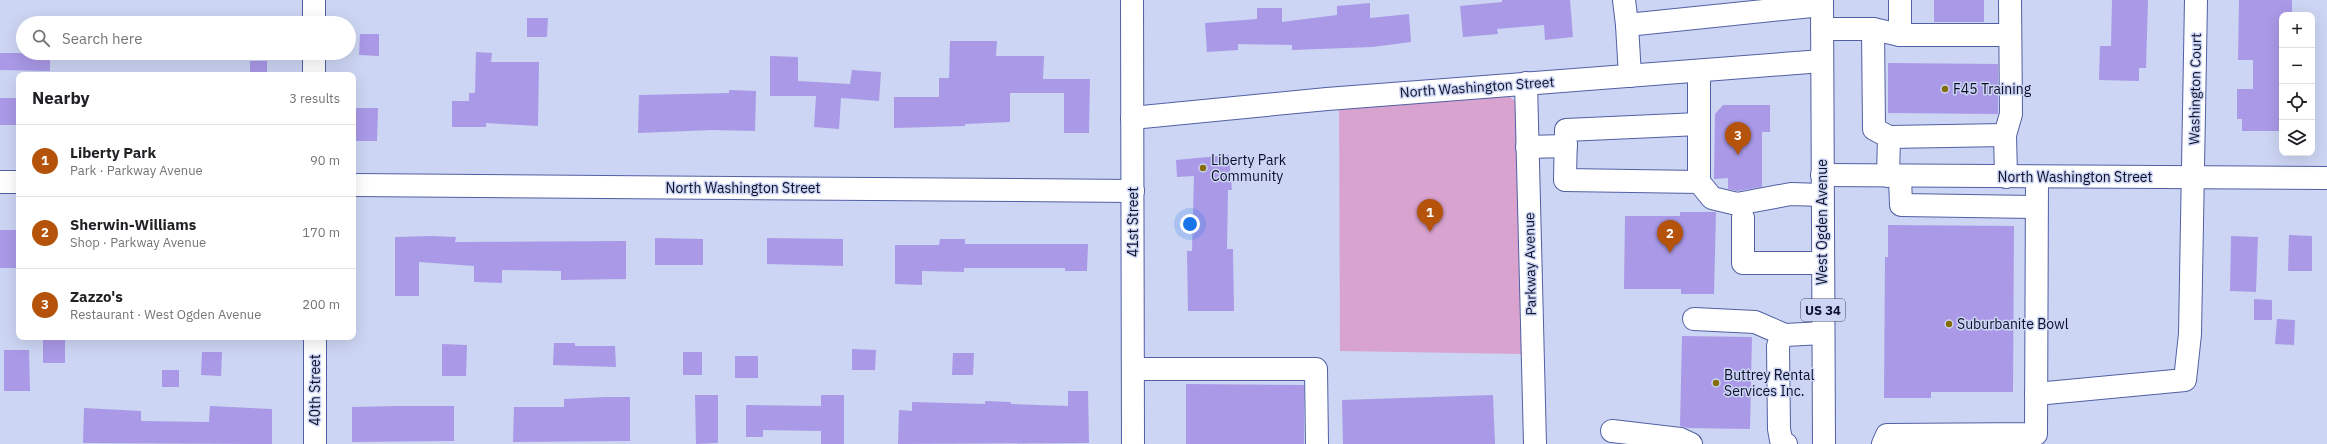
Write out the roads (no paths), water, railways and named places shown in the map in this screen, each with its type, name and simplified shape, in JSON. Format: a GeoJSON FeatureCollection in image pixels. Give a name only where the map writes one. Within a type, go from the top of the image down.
{"type":"FeatureCollection","features":[{"type":"Feature","properties":{"kind":"street"},"geometry":{"type":"LineString","coordinates":[[314,0],[314,16]]}},
{"type":"Feature","properties":{"kind":"street","name":"41st Street"},"geometry":{"type":"LineString","coordinates":[[1132,0],[1133,444]]}},
{"type":"Feature","properties":{"kind":"street"},"geometry":{"type":"LineString","coordinates":[[1624,0],[1630,76]]}},
{"type":"Feature","properties":{"kind":"street"},"geometry":{"type":"LineString","coordinates":[[1900,0],[1900,35]]}},
{"type":"Feature","properties":{"kind":"street"},"geometry":{"type":"LineString","coordinates":[[2006,177],[2005,135],[2011,114],[2010,0]]}},
{"type":"Feature","properties":{"kind":"street","name":"Washington Court"},"geometry":{"type":"LineString","coordinates":[[2036,394],[2185,380],[2190,334],[2196,0]]}},
{"type":"Feature","properties":{"kind":"street"},"geometry":{"type":"LineString","coordinates":[[1627,25],[1822,2]]}},
{"type":"Feature","properties":{"kind":"street","name":"West Ogden Avenue"},"geometry":{"type":"LineString","coordinates":[[1822,2],[1824,444]]}},
{"type":"Feature","properties":{"kind":"street"},"geometry":{"type":"LineString","coordinates":[[1822,29],[1873,29],[1900,35],[2010,35]]}},
{"type":"Feature","properties":{"kind":"street"},"geometry":{"type":"LineString","coordinates":[[1873,29],[1874,128],[1889,137],[2005,135]]}},
{"type":"Feature","properties":{"kind":"street"},"geometry":{"type":"LineString","coordinates":[[314,60],[314,72]]}},
{"type":"Feature","properties":{"kind":"street","name":"North Washington Street"},"geometry":{"type":"LineString","coordinates":[[1132,118],[1327,99],[1822,61]]}},
{"type":"Feature","properties":{"kind":"street"},"geometry":{"type":"LineString","coordinates":[[1699,71],[1699,124],[1699,182],[1565,180],[1566,130],[1699,124]]}},
{"type":"Feature","properties":{"kind":"street","name":"Parkway Avenue"},"geometry":{"type":"LineString","coordinates":[[1526,83],[1535,444]]}},
{"type":"Feature","properties":{"kind":"street"},"geometry":{"type":"LineString","coordinates":[[1889,137],[1894,176],[1901,205],[2036,207]]}},
{"type":"Feature","properties":{"kind":"street"},"geometry":{"type":"LineString","coordinates":[[1527,147],[1566,146]]}},
{"type":"Feature","properties":{"kind":"street","name":"North Washington Street"},"geometry":{"type":"LineString","coordinates":[[1699,182],[1712,198],[1737,204],[1790,194],[1822,185],[1894,176],[2327,178]]}},
{"type":"Feature","properties":{"kind":"street"},"geometry":{"type":"LineString","coordinates":[[1883,444],[1887,435],[2036,434],[2037,177]]}},
{"type":"Feature","properties":{"kind":"street"},"geometry":{"type":"LineString","coordinates":[[0,182],[16,182]]}},
{"type":"Feature","properties":{"kind":"street","name":"North Washington Street"},"geometry":{"type":"LineString","coordinates":[[356,185],[1133,191]]}},
{"type":"Feature","properties":{"kind":"street"},"geometry":{"type":"LineString","coordinates":[[1743,218],[1743,264],[1822,263]]}},
{"type":"Feature","properties":{"kind":"street"},"geometry":{"type":"LineString","coordinates":[[1694,319],[1755,322],[1785,335],[1823,333]]}},
{"type":"Feature","properties":{"kind":"street"},"geometry":{"type":"LineString","coordinates":[[1785,335],[1781,337],[1778,346],[1779,429],[1781,440],[1786,444]]}},
{"type":"Feature","properties":{"kind":"street","name":"40th Street"},"geometry":{"type":"LineString","coordinates":[[315,340],[315,444]]}},
{"type":"Feature","properties":{"kind":"street"},"geometry":{"type":"LineString","coordinates":[[1133,368],[1316,369],[1317,444]]}},
{"type":"Feature","properties":{"kind":"street"},"geometry":{"type":"LineString","coordinates":[[1612,431],[1680,439],[1691,444]]}},
{"type":"Feature","properties":{"kind":"place","name":"F45 Training"},"geometry":{"type":"Point","coordinates":[1945,89]}},
{"type":"Feature","properties":{"kind":"place","name":"Zazzo's"},"geometry":{"type":"Point","coordinates":[1738,155]}},
{"type":"Feature","properties":{"kind":"place","name":"Liberty Park Community"},"geometry":{"type":"Point","coordinates":[1203,168]}},
{"type":"Feature","properties":{"kind":"place","name":"Liberty Park"},"geometry":{"type":"Point","coordinates":[1430,232]}},
{"type":"Feature","properties":{"kind":"place","name":"Sherwin-Williams"},"geometry":{"type":"Point","coordinates":[1670,253]}},
{"type":"Feature","properties":{"kind":"place","name":"Suburbanite Bowl"},"geometry":{"type":"Point","coordinates":[1949,324]}},
{"type":"Feature","properties":{"kind":"place","name":"Buttrey Rental Services Inc."},"geometry":{"type":"Point","coordinates":[1716,383]}}]}
